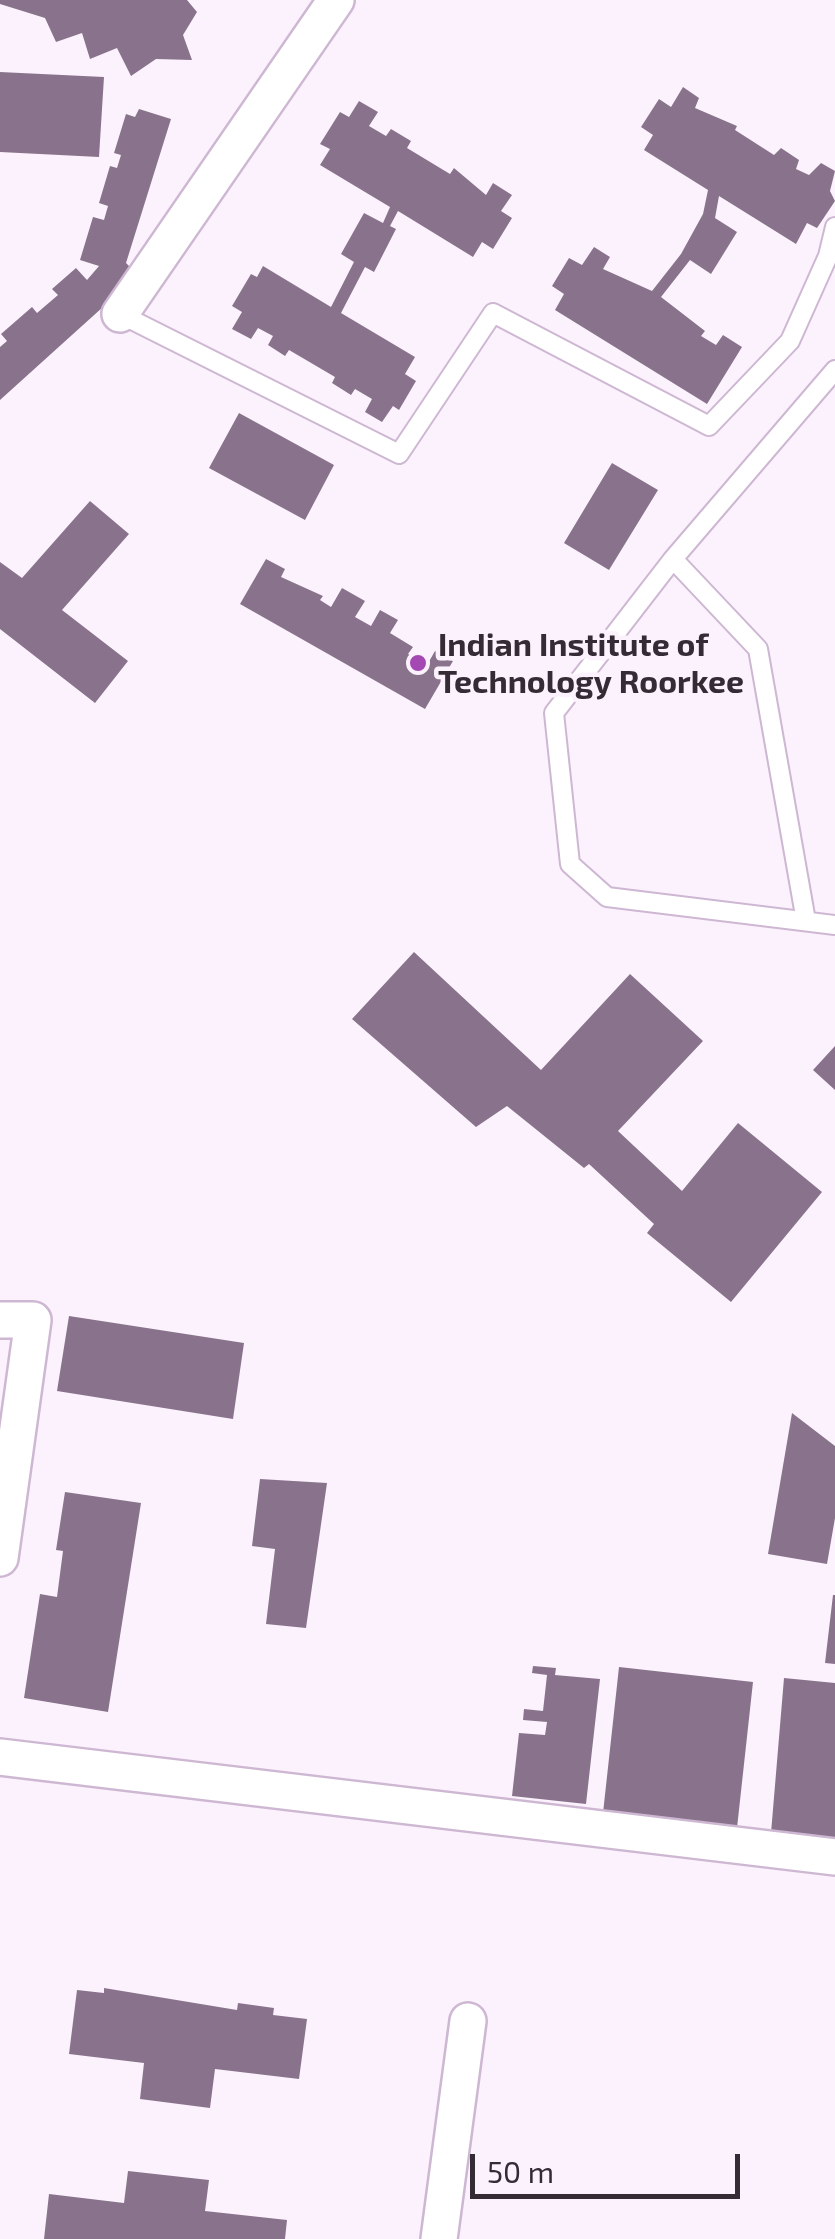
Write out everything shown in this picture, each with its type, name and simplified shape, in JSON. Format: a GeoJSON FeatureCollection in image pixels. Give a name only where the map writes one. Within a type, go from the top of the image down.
{"type":"FeatureCollection","features":[{"type":"Feature","properties":{"kind":"street"},"geometry":{"type":"LineString","coordinates":[[120,314],[336,0]]}},
{"type":"Feature","properties":{"kind":"street"},"geometry":{"type":"LineString","coordinates":[[0,1320],[32,1320],[0,1558]]}},
{"type":"Feature","properties":{"kind":"street"},"geometry":{"type":"LineString","coordinates":[[0,1758],[835,1857]]}},
{"type":"Feature","properties":{"kind":"street"},"geometry":{"type":"LineString","coordinates":[[439,2239],[468,2021]]}},
{"type":"Feature","properties":{"kind":"lane"},"geometry":{"type":"LineString","coordinates":[[120,314],[398,454],[492,313],[709,426],[790,341],[828,256],[835,228]]}},
{"type":"Feature","properties":{"kind":"lane"},"geometry":{"type":"LineString","coordinates":[[835,370],[673,559],[554,713],[570,864],[607,897],[835,924]]}},
{"type":"Feature","properties":{"kind":"lane"},"geometry":{"type":"LineString","coordinates":[[673,559],[758,648],[806,921]]}},
{"type":"Feature","properties":{"kind":"building"},"geometry":{"type":"Polygon","coordinates":[[[0,0],[187,0],[197,12],[183,35],[192,60],[156,59],[131,76],[117,48],[90,59],[82,33],[56,42],[45,18],[0,4],[0,0]]]}},
{"type":"Feature","properties":{"kind":"building"},"geometry":{"type":"Polygon","coordinates":[[[0,72],[104,77],[99,157],[0,152],[0,72]]]}},
{"type":"Feature","properties":{"kind":"building"},"geometry":{"type":"Polygon","coordinates":[[[683,87],[699,98],[695,108],[737,126],[735,130],[774,155],[781,148],[799,160],[796,169],[809,175],[821,163],[835,171],[830,191],[835,201],[817,228],[807,223],[796,244],[719,196],[715,218],[737,232],[711,274],[690,260],[661,297],[705,331],[701,336],[716,345],[723,335],[742,347],[707,404],[555,310],[564,294],[552,286],[569,258],[582,265],[594,247],[610,257],[603,269],[652,291],[681,254],[703,214],[708,190],[644,150],[653,135],[641,127],[659,99],[671,107],[683,87]]]}},
{"type":"Feature","properties":{"kind":"building"},"geometry":{"type":"Polygon","coordinates":[[[359,101],[378,112],[369,126],[386,136],[391,129],[411,141],[407,148],[450,174],[454,168],[486,195],[493,183],[512,195],[501,211],[512,218],[493,249],[482,242],[473,257],[398,211],[390,226],[396,229],[374,272],[365,267],[341,313],[415,357],[405,374],[416,381],[399,410],[393,406],[382,422],[365,412],[372,399],[355,389],[351,395],[332,383],[335,377],[289,350],[285,356],[268,345],[273,336],[258,328],[251,339],[232,329],[242,312],[232,306],[251,274],[257,277],[263,266],[331,307],[354,262],[341,254],[364,213],[383,223],[390,207],[320,165],[330,149],[320,144],[340,112],[349,117],[359,101]]]}},
{"type":"Feature","properties":{"kind":"building"},"geometry":{"type":"Polygon","coordinates":[[[139,109],[171,119],[126,263],[134,271],[103,307],[0,400],[0,347],[7,341],[1,334],[32,307],[37,313],[58,295],[52,289],[76,268],[87,280],[99,266],[80,260],[93,217],[104,220],[108,206],[99,203],[110,166],[117,168],[121,155],[114,153],[126,114],[135,117],[139,109]]]}},
{"type":"Feature","properties":{"kind":"building"},"geometry":{"type":"Polygon","coordinates":[[[239,413],[334,465],[305,520],[209,468],[239,413]]]}},
{"type":"Feature","properties":{"kind":"building"},"geometry":{"type":"Polygon","coordinates":[[[612,463],[658,490],[609,570],[564,543],[612,463]]]}},
{"type":"Feature","properties":{"kind":"building"},"geometry":{"type":"Polygon","coordinates":[[[90,501],[129,534],[62,610],[128,661],[95,703],[0,629],[0,562],[22,578],[90,501]]]}},
{"type":"Feature","properties":{"kind":"building"},"geometry":{"type":"Polygon","coordinates":[[[266,559],[285,569],[281,577],[323,596],[320,600],[331,607],[342,588],[365,601],[355,617],[371,626],[380,610],[398,620],[390,633],[413,647],[408,654],[427,665],[435,651],[453,661],[425,709],[240,604],[266,559]]]}},
{"type":"Feature","properties":{"kind":"building"},"geometry":{"type":"Polygon","coordinates":[[[414,952],[541,1070],[630,974],[703,1041],[618,1131],[682,1191],[738,1123],[822,1192],[731,1302],[647,1233],[654,1224],[589,1164],[584,1168],[507,1106],[476,1127],[352,1019],[414,952]]]}},
{"type":"Feature","properties":{"kind":"building"},"geometry":{"type":"Polygon","coordinates":[[[835,1046],[835,1090],[813,1070],[835,1046]]]}},
{"type":"Feature","properties":{"kind":"building"},"geometry":{"type":"Polygon","coordinates":[[[69,1316],[244,1343],[233,1419],[57,1391],[69,1316]]]}},
{"type":"Feature","properties":{"kind":"building"},"geometry":{"type":"Polygon","coordinates":[[[792,1413],[835,1446],[835,1518],[827,1564],[768,1554],[792,1413]]]}},
{"type":"Feature","properties":{"kind":"building"},"geometry":{"type":"Polygon","coordinates":[[[260,1479],[327,1483],[306,1628],[266,1624],[275,1549],[252,1546],[260,1479]]]}},
{"type":"Feature","properties":{"kind":"building"},"geometry":{"type":"Polygon","coordinates":[[[65,1492],[141,1503],[108,1712],[24,1698],[40,1594],[57,1597],[63,1551],[56,1550],[65,1492]]]}},
{"type":"Feature","properties":{"kind":"building"},"geometry":{"type":"Polygon","coordinates":[[[835,1595],[835,1664],[825,1663],[835,1595]]]}},
{"type":"Feature","properties":{"kind":"building"},"geometry":{"type":"Polygon","coordinates":[[[533,1666],[556,1668],[555,1675],[600,1679],[586,1804],[512,1796],[519,1733],[545,1735],[547,1722],[523,1720],[524,1709],[543,1711],[547,1675],[532,1673],[533,1666]]]}},
{"type":"Feature","properties":{"kind":"building"},"geometry":{"type":"Polygon","coordinates":[[[619,1667],[753,1682],[737,1828],[603,1813],[619,1667]]]}},
{"type":"Feature","properties":{"kind":"building"},"geometry":{"type":"Polygon","coordinates":[[[784,1678],[835,1683],[835,1849],[829,1849],[829,1839],[771,1833],[784,1678]]]}},
{"type":"Feature","properties":{"kind":"building"},"geometry":{"type":"Polygon","coordinates":[[[104,1988],[237,2010],[238,2003],[274,2008],[273,2015],[307,2019],[299,2079],[215,2069],[210,2108],[140,2099],[144,2063],[69,2054],[77,1990],[104,1993],[104,1988]]]}},
{"type":"Feature","properties":{"kind":"building"},"geometry":{"type":"Polygon","coordinates":[[[128,2171],[209,2180],[205,2211],[287,2220],[285,2239],[44,2239],[49,2194],[124,2203],[128,2171]]]}},
{"type":"Feature","properties":{"kind":"place","name":"Indian Institute of Technology Roorkee"},"geometry":{"type":"Point","coordinates":[418,663]}}]}
